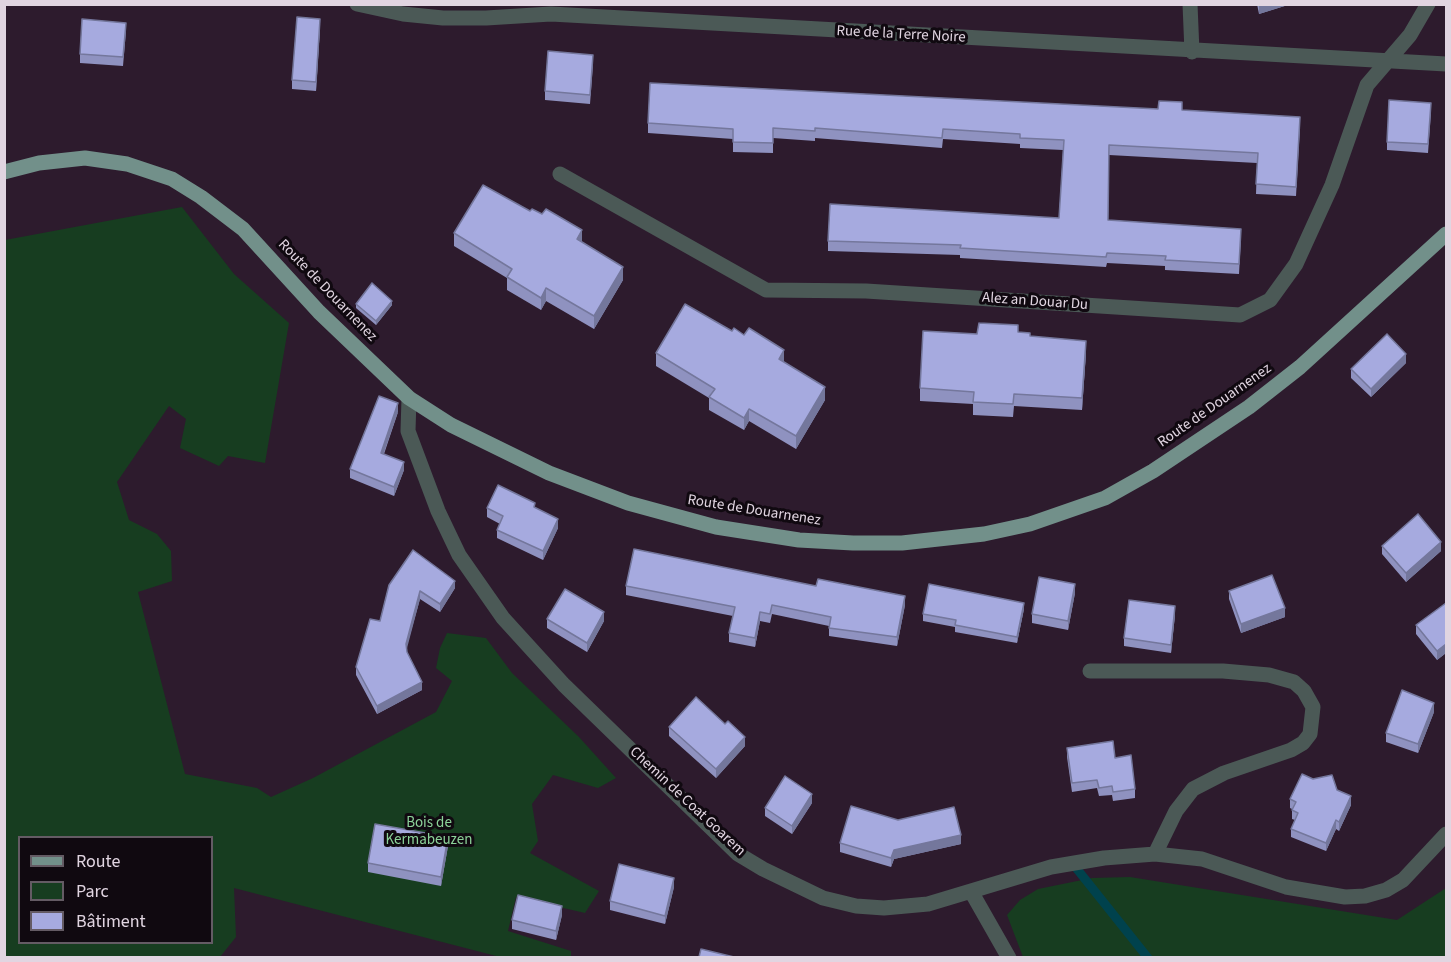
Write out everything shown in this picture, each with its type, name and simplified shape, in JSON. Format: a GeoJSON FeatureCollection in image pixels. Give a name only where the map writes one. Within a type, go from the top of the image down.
{"type":"FeatureCollection","features":[{"type":"Feature","properties":{"kind":"main road","name":"Route de Douarnenez"},"geometry":{"type":"LineString","coordinates":[[4,172],[39,163],[85,158],[127,164],[172,179],[201,196],[243,229],[318,312],[409,398],[461,430],[549,473],[628,503],[716,526],[799,540],[854,543],[913,542],[984,534],[1030,524],[1105,498],[1154,471],[1249,407],[1300,367],[1446,234]]}},
{"type":"Feature","properties":{"kind":"street","name":"Rue de la Terre Noire"},"geometry":{"type":"LineString","coordinates":[[357,4],[403,14],[444,11],[551,14],[1192,52],[1446,64]]}},
{"type":"Feature","properties":{"kind":"street"},"geometry":{"type":"LineString","coordinates":[[1190,4],[1192,52]]}},
{"type":"Feature","properties":{"kind":"street","name":"Alez an Douar Du"},"geometry":{"type":"LineString","coordinates":[[560,174],[766,290],[933,295],[1231,316],[1255,310],[1270,300],[1296,264],[1332,185],[1363,92],[1410,35],[1428,4]]}},
{"type":"Feature","properties":{"kind":"street","name":"Chemin de Coat Goarem"},"geometry":{"type":"LineString","coordinates":[[409,398],[408,431],[418,464],[459,555],[484,593],[530,650],[564,686],[738,854],[763,869],[823,898],[856,906],[884,908],[928,904],[972,893],[1051,867],[1081,861],[1155,854],[1202,859],[1286,887],[1346,897],[1365,896],[1386,890],[1403,880],[1446,834]]}},
{"type":"Feature","properties":{"kind":"street"},"geometry":{"type":"LineString","coordinates":[[1090,671],[1223,671],[1269,675],[1294,682],[1304,691],[1313,707],[1311,734],[1303,743],[1291,750],[1224,773],[1193,789],[1173,817],[1155,854]]}},
{"type":"Feature","properties":{"kind":"street"},"geometry":{"type":"LineString","coordinates":[[972,893],[988,916],[1009,957]]}},
{"type":"Feature","properties":{"kind":"green space","name":"Bois de Kermabeuzen"},"geometry":{"type":"Polygon","coordinates":[[[182,207],[234,274],[289,323],[265,463],[228,456],[219,466],[180,448],[186,419],[169,406],[117,482],[129,520],[157,534],[171,551],[172,581],[138,592],[185,774],[257,788],[271,797],[313,778],[436,712],[452,681],[436,668],[440,648],[447,633],[486,638],[512,673],[579,737],[616,778],[598,788],[553,775],[532,804],[538,841],[530,853],[599,891],[585,913],[516,897],[508,931],[571,951],[571,957],[500,957],[234,888],[236,937],[220,957],[5,958],[5,240],[182,207]]]}},
{"type":"Feature","properties":{"kind":"green space"},"geometry":{"type":"Polygon","coordinates":[[[1130,877],[1397,920],[1446,888],[1446,957],[1023,957],[1007,915],[1020,900],[1038,889],[1092,878],[1130,877]]]}},
{"type":"Feature","properties":{"kind":"building"},"geometry":{"type":"Polygon","coordinates":[[[297,17],[320,19],[316,82],[292,80],[297,17]]]}},
{"type":"Feature","properties":{"kind":"building"},"geometry":{"type":"Polygon","coordinates":[[[82,19],[126,23],[123,57],[80,54],[82,19]]]}},
{"type":"Feature","properties":{"kind":"building"},"geometry":{"type":"Polygon","coordinates":[[[548,51],[593,55],[590,95],[545,91],[548,51]]]}},
{"type":"Feature","properties":{"kind":"building"},"geometry":{"type":"Polygon","coordinates":[[[650,83],[1158,109],[1159,101],[1182,102],[1182,110],[1300,117],[1296,187],[1256,184],[1258,153],[1109,145],[1108,220],[1241,229],[1239,264],[1165,260],[1166,256],[1107,253],[1106,257],[960,248],[961,245],[828,241],[830,204],[1059,218],[1064,140],[1020,138],[1020,134],[943,129],[942,138],[815,128],[815,131],[773,128],[773,143],[733,142],[733,129],[648,123],[650,83]]]}},
{"type":"Feature","properties":{"kind":"building"},"geometry":{"type":"Polygon","coordinates":[[[1389,100],[1431,103],[1428,144],[1387,142],[1389,100]]]}},
{"type":"Feature","properties":{"kind":"building"},"geometry":{"type":"Polygon","coordinates":[[[483,185],[530,211],[532,209],[542,214],[546,209],[582,230],[577,239],[623,267],[594,316],[546,288],[541,298],[507,277],[512,269],[454,233],[483,185]]]}},
{"type":"Feature","properties":{"kind":"building"},"geometry":{"type":"Polygon","coordinates":[[[372,283],[392,301],[376,321],[356,304],[372,283]]]}},
{"type":"Feature","properties":{"kind":"building"},"geometry":{"type":"Polygon","coordinates":[[[685,304],[732,331],[734,328],[744,335],[749,328],[784,350],[779,359],[825,387],[796,436],[749,409],[744,418],[709,397],[715,389],[656,353],[685,304]]]}},
{"type":"Feature","properties":{"kind":"building"},"geometry":{"type":"Polygon","coordinates":[[[979,323],[1018,325],[1018,332],[1030,333],[1030,336],[1086,341],[1082,398],[1014,394],[1013,404],[973,402],[974,392],[920,388],[923,331],[977,334],[979,323]]]}},
{"type":"Feature","properties":{"kind":"building"},"geometry":{"type":"Polygon","coordinates":[[[1387,334],[1406,354],[1371,389],[1351,369],[1387,334]]]}},
{"type":"Feature","properties":{"kind":"building"},"geometry":{"type":"Polygon","coordinates":[[[379,396],[398,403],[381,453],[404,462],[394,487],[350,469],[379,396]]]}},
{"type":"Feature","properties":{"kind":"building"},"geometry":{"type":"Polygon","coordinates":[[[498,485],[535,503],[534,507],[558,519],[543,551],[497,530],[503,516],[487,508],[498,485]]]}},
{"type":"Feature","properties":{"kind":"building"},"geometry":{"type":"Polygon","coordinates":[[[1418,514],[1441,542],[1406,573],[1382,546],[1418,514]]]}},
{"type":"Feature","properties":{"kind":"building"},"geometry":{"type":"Polygon","coordinates":[[[634,549],[816,586],[818,579],[905,596],[897,637],[829,628],[831,617],[772,605],[770,614],[760,612],[755,638],[729,633],[735,607],[626,586],[634,549]]]}},
{"type":"Feature","properties":{"kind":"building"},"geometry":{"type":"Polygon","coordinates":[[[413,550],[455,581],[440,604],[420,591],[406,644],[407,652],[422,682],[377,706],[356,667],[370,619],[380,621],[389,585],[413,550]]]}},
{"type":"Feature","properties":{"kind":"building"},"geometry":{"type":"Polygon","coordinates":[[[1272,575],[1285,608],[1241,624],[1229,591],[1272,575]]]}},
{"type":"Feature","properties":{"kind":"building"},"geometry":{"type":"Polygon","coordinates":[[[1039,577],[1075,584],[1068,621],[1032,614],[1039,577]]]}},
{"type":"Feature","properties":{"kind":"building"},"geometry":{"type":"Polygon","coordinates":[[[929,584],[1024,603],[1017,637],[955,625],[956,620],[923,614],[929,584]]]}},
{"type":"Feature","properties":{"kind":"building"},"geometry":{"type":"Polygon","coordinates":[[[565,589],[604,612],[587,643],[547,619],[565,589]]]}},
{"type":"Feature","properties":{"kind":"building"},"geometry":{"type":"Polygon","coordinates":[[[1129,600],[1175,606],[1171,645],[1124,638],[1129,600]]]}},
{"type":"Feature","properties":{"kind":"building"},"geometry":{"type":"Polygon","coordinates":[[[1446,603],[1446,644],[1437,651],[1416,625],[1446,603]]]}},
{"type":"Feature","properties":{"kind":"building"},"geometry":{"type":"Polygon","coordinates":[[[1402,690],[1434,703],[1418,744],[1386,733],[1402,690]]]}},
{"type":"Feature","properties":{"kind":"building"},"geometry":{"type":"Polygon","coordinates":[[[696,697],[725,724],[728,721],[745,737],[716,769],[669,727],[696,697]]]}},
{"type":"Feature","properties":{"kind":"building"},"geometry":{"type":"Polygon","coordinates":[[[1113,741],[1115,758],[1131,755],[1135,789],[1113,792],[1112,786],[1099,788],[1097,780],[1072,783],[1067,748],[1113,741]]]}},
{"type":"Feature","properties":{"kind":"building"},"geometry":{"type":"Polygon","coordinates":[[[1302,774],[1313,779],[1332,775],[1337,790],[1351,796],[1339,822],[1336,820],[1326,843],[1291,829],[1298,813],[1292,810],[1296,802],[1290,799],[1302,774]]]}},
{"type":"Feature","properties":{"kind":"building"},"geometry":{"type":"Polygon","coordinates":[[[785,776],[812,794],[792,826],[765,808],[785,776]]]}},
{"type":"Feature","properties":{"kind":"building"},"geometry":{"type":"Polygon","coordinates":[[[851,806],[898,820],[954,807],[961,835],[894,850],[891,858],[840,843],[851,806]]]}},
{"type":"Feature","properties":{"kind":"building"},"geometry":{"type":"Polygon","coordinates":[[[375,824],[448,837],[441,877],[368,863],[375,824]]]}},
{"type":"Feature","properties":{"kind":"building"},"geometry":{"type":"Polygon","coordinates":[[[619,864],[674,878],[665,916],[610,901],[619,864]]]}},
{"type":"Feature","properties":{"kind":"building"},"geometry":{"type":"Polygon","coordinates":[[[518,895],[562,906],[556,931],[512,920],[518,895]]]}},
{"type":"Feature","properties":{"kind":"building"},"geometry":{"type":"Polygon","coordinates":[[[701,949],[734,957],[699,957],[701,949]]]}},
{"type":"Feature","properties":{"kind":"waterway"},"geometry":{"type":"LineString","coordinates":[[1073,864],[1148,958]]}}]}
